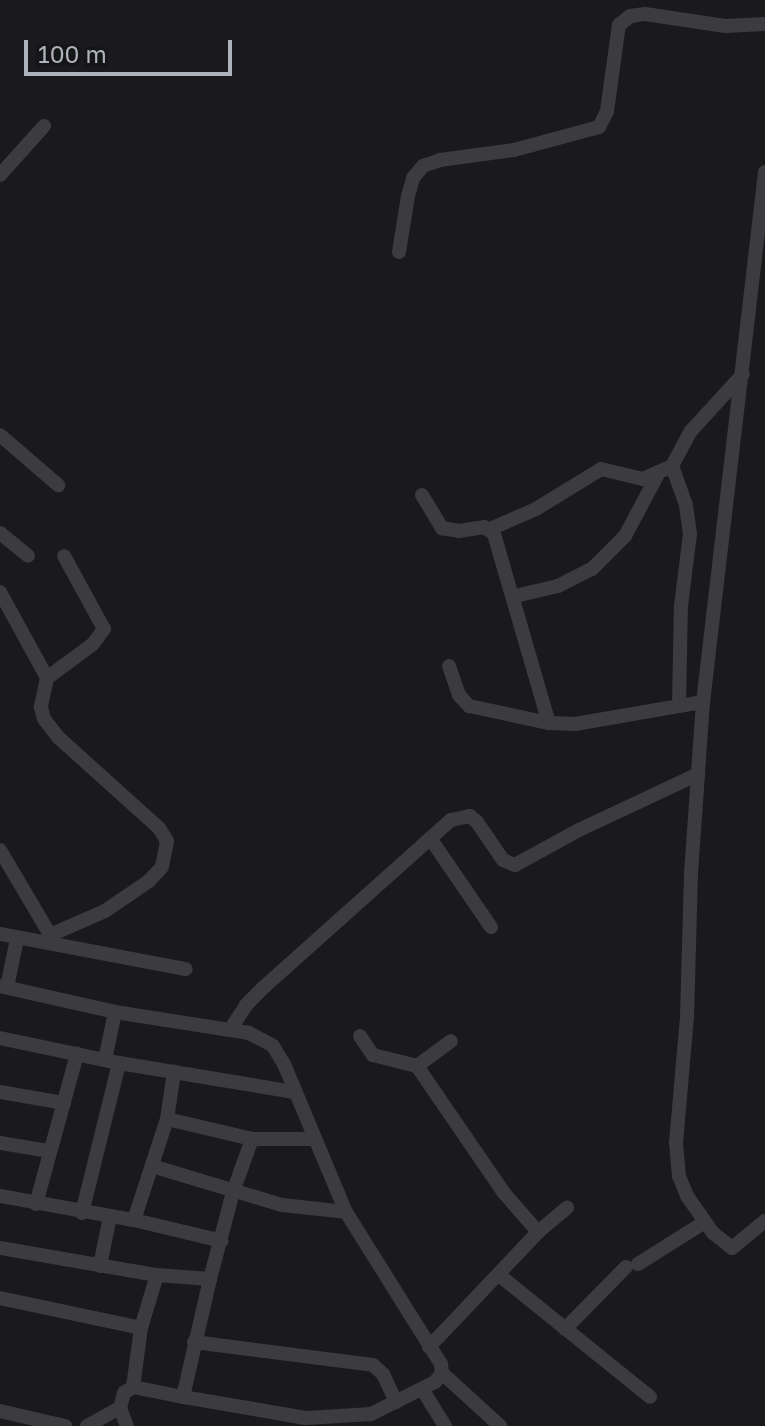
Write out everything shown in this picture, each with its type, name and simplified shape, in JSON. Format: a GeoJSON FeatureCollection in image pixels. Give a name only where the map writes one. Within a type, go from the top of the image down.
{"type":"FeatureCollection","features":[{"type":"Feature","properties":{"kind":"street"},"geometry":{"type":"LineString","coordinates":[[399,252],[413,178],[423,166],[440,160],[514,150],[599,127],[607,111],[619,25],[630,16],[645,14],[725,26],[765,24]]}},
{"type":"Feature","properties":{"kind":"street"},"geometry":{"type":"LineString","coordinates":[[0,175],[44,126]]}},
{"type":"Feature","properties":{"kind":"street"},"geometry":{"type":"LineString","coordinates":[[765,172],[744,374],[703,702],[687,1017],[676,1142],[679,1176],[703,1223],[732,1248],[765,1221]]}},
{"type":"Feature","properties":{"kind":"street"},"geometry":{"type":"LineString","coordinates":[[422,495],[442,528],[450,532],[490,529],[536,509],[601,469],[643,479],[657,476],[672,466],[691,431],[744,374]]}},
{"type":"Feature","properties":{"kind":"street"},"geometry":{"type":"LineString","coordinates":[[0,435],[58,485]]}},
{"type":"Feature","properties":{"kind":"street"},"geometry":{"type":"LineString","coordinates":[[672,466],[686,505],[690,534],[681,606],[679,706]]}},
{"type":"Feature","properties":{"kind":"street"},"geometry":{"type":"LineString","coordinates":[[515,596],[558,586],[592,569],[625,536],[657,476]]}},
{"type":"Feature","properties":{"kind":"street"},"geometry":{"type":"LineString","coordinates":[[490,529],[515,596],[549,723]]}},
{"type":"Feature","properties":{"kind":"street"},"geometry":{"type":"LineString","coordinates":[[3,539],[28,556]]}},
{"type":"Feature","properties":{"kind":"street"},"geometry":{"type":"LineString","coordinates":[[47,678],[93,644],[104,629],[64,556]]}},
{"type":"Feature","properties":{"kind":"street"},"geometry":{"type":"LineString","coordinates":[[0,592],[47,678],[41,707],[44,719],[59,738],[159,828],[167,841],[168,851],[162,867],[149,881],[105,911],[53,939]]}},
{"type":"Feature","properties":{"kind":"street"},"geometry":{"type":"LineString","coordinates":[[449,666],[459,695],[469,706],[549,723],[575,724],[703,702]]}},
{"type":"Feature","properties":{"kind":"street"},"geometry":{"type":"LineString","coordinates":[[230,1030],[246,1005],[264,987],[451,820],[470,816],[503,860],[515,865],[579,830],[698,774]]}},
{"type":"Feature","properties":{"kind":"street"},"geometry":{"type":"LineString","coordinates":[[430,838],[491,927]]}},
{"type":"Feature","properties":{"kind":"street"},"geometry":{"type":"LineString","coordinates":[[0,850],[53,939]]}},
{"type":"Feature","properties":{"kind":"street"},"geometry":{"type":"LineString","coordinates":[[0,934],[17,939],[53,939],[186,969]]}},
{"type":"Feature","properties":{"kind":"street"},"geometry":{"type":"LineString","coordinates":[[17,939],[3,986],[115,1012],[249,1033],[273,1046],[346,1212],[441,1364],[442,1373],[500,1426]]}},
{"type":"Feature","properties":{"kind":"street"},"geometry":{"type":"LineString","coordinates":[[82,1213],[112,1062],[115,1012]]}},
{"type":"Feature","properties":{"kind":"street"},"geometry":{"type":"LineString","coordinates":[[360,1036],[373,1055],[417,1066],[504,1193],[538,1232]]}},
{"type":"Feature","properties":{"kind":"street"},"geometry":{"type":"LineString","coordinates":[[0,1038],[112,1062],[295,1092]]}},
{"type":"Feature","properties":{"kind":"street"},"geometry":{"type":"LineString","coordinates":[[417,1066],[451,1041]]}},
{"type":"Feature","properties":{"kind":"street"},"geometry":{"type":"LineString","coordinates":[[36,1204],[77,1054]]}},
{"type":"Feature","properties":{"kind":"street"},"geometry":{"type":"LineString","coordinates":[[134,1220],[167,1119],[174,1072]]}},
{"type":"Feature","properties":{"kind":"street"},"geometry":{"type":"LineString","coordinates":[[0,1092],[64,1103]]}},
{"type":"Feature","properties":{"kind":"street"},"geometry":{"type":"LineString","coordinates":[[167,1119],[252,1139],[314,1139]]}},
{"type":"Feature","properties":{"kind":"street"},"geometry":{"type":"LineString","coordinates":[[183,1397],[233,1192],[252,1139]]}},
{"type":"Feature","properties":{"kind":"street"},"geometry":{"type":"LineString","coordinates":[[0,1143],[49,1151]]}},
{"type":"Feature","properties":{"kind":"street"},"geometry":{"type":"LineString","coordinates":[[152,1166],[282,1205],[346,1212]]}},
{"type":"Feature","properties":{"kind":"street"},"geometry":{"type":"LineString","coordinates":[[0,1196],[134,1220],[222,1241]]}},
{"type":"Feature","properties":{"kind":"street"},"geometry":{"type":"LineString","coordinates":[[429,1347],[538,1232],[567,1208]]}},
{"type":"Feature","properties":{"kind":"street"},"geometry":{"type":"LineString","coordinates":[[100,1266],[110,1216]]}},
{"type":"Feature","properties":{"kind":"street"},"geometry":{"type":"LineString","coordinates":[[565,1329],[632,1265],[703,1223]]}},
{"type":"Feature","properties":{"kind":"street"},"geometry":{"type":"LineString","coordinates":[[0,1248],[157,1275],[210,1279]]}},
{"type":"Feature","properties":{"kind":"street"},"geometry":{"type":"LineString","coordinates":[[133,1387],[141,1328],[157,1275]]}},
{"type":"Feature","properties":{"kind":"street"},"geometry":{"type":"LineString","coordinates":[[499,1275],[650,1397]]}},
{"type":"Feature","properties":{"kind":"street"},"geometry":{"type":"LineString","coordinates":[[0,1298],[141,1328]]}},
{"type":"Feature","properties":{"kind":"street"},"geometry":{"type":"LineString","coordinates":[[194,1342],[373,1365],[383,1374],[396,1402]]}},
{"type":"Feature","properties":{"kind":"street"},"geometry":{"type":"LineString","coordinates":[[127,1426],[120,1408],[124,1393],[133,1387],[295,1421],[366,1420],[422,1389],[442,1373]]}},
{"type":"Feature","properties":{"kind":"street"},"geometry":{"type":"LineString","coordinates":[[422,1389],[445,1426]]}},
{"type":"Feature","properties":{"kind":"street"},"geometry":{"type":"LineString","coordinates":[[87,1426],[120,1408]]}},
{"type":"Feature","properties":{"kind":"street"},"geometry":{"type":"LineString","coordinates":[[0,1411],[65,1426]]}}]}
